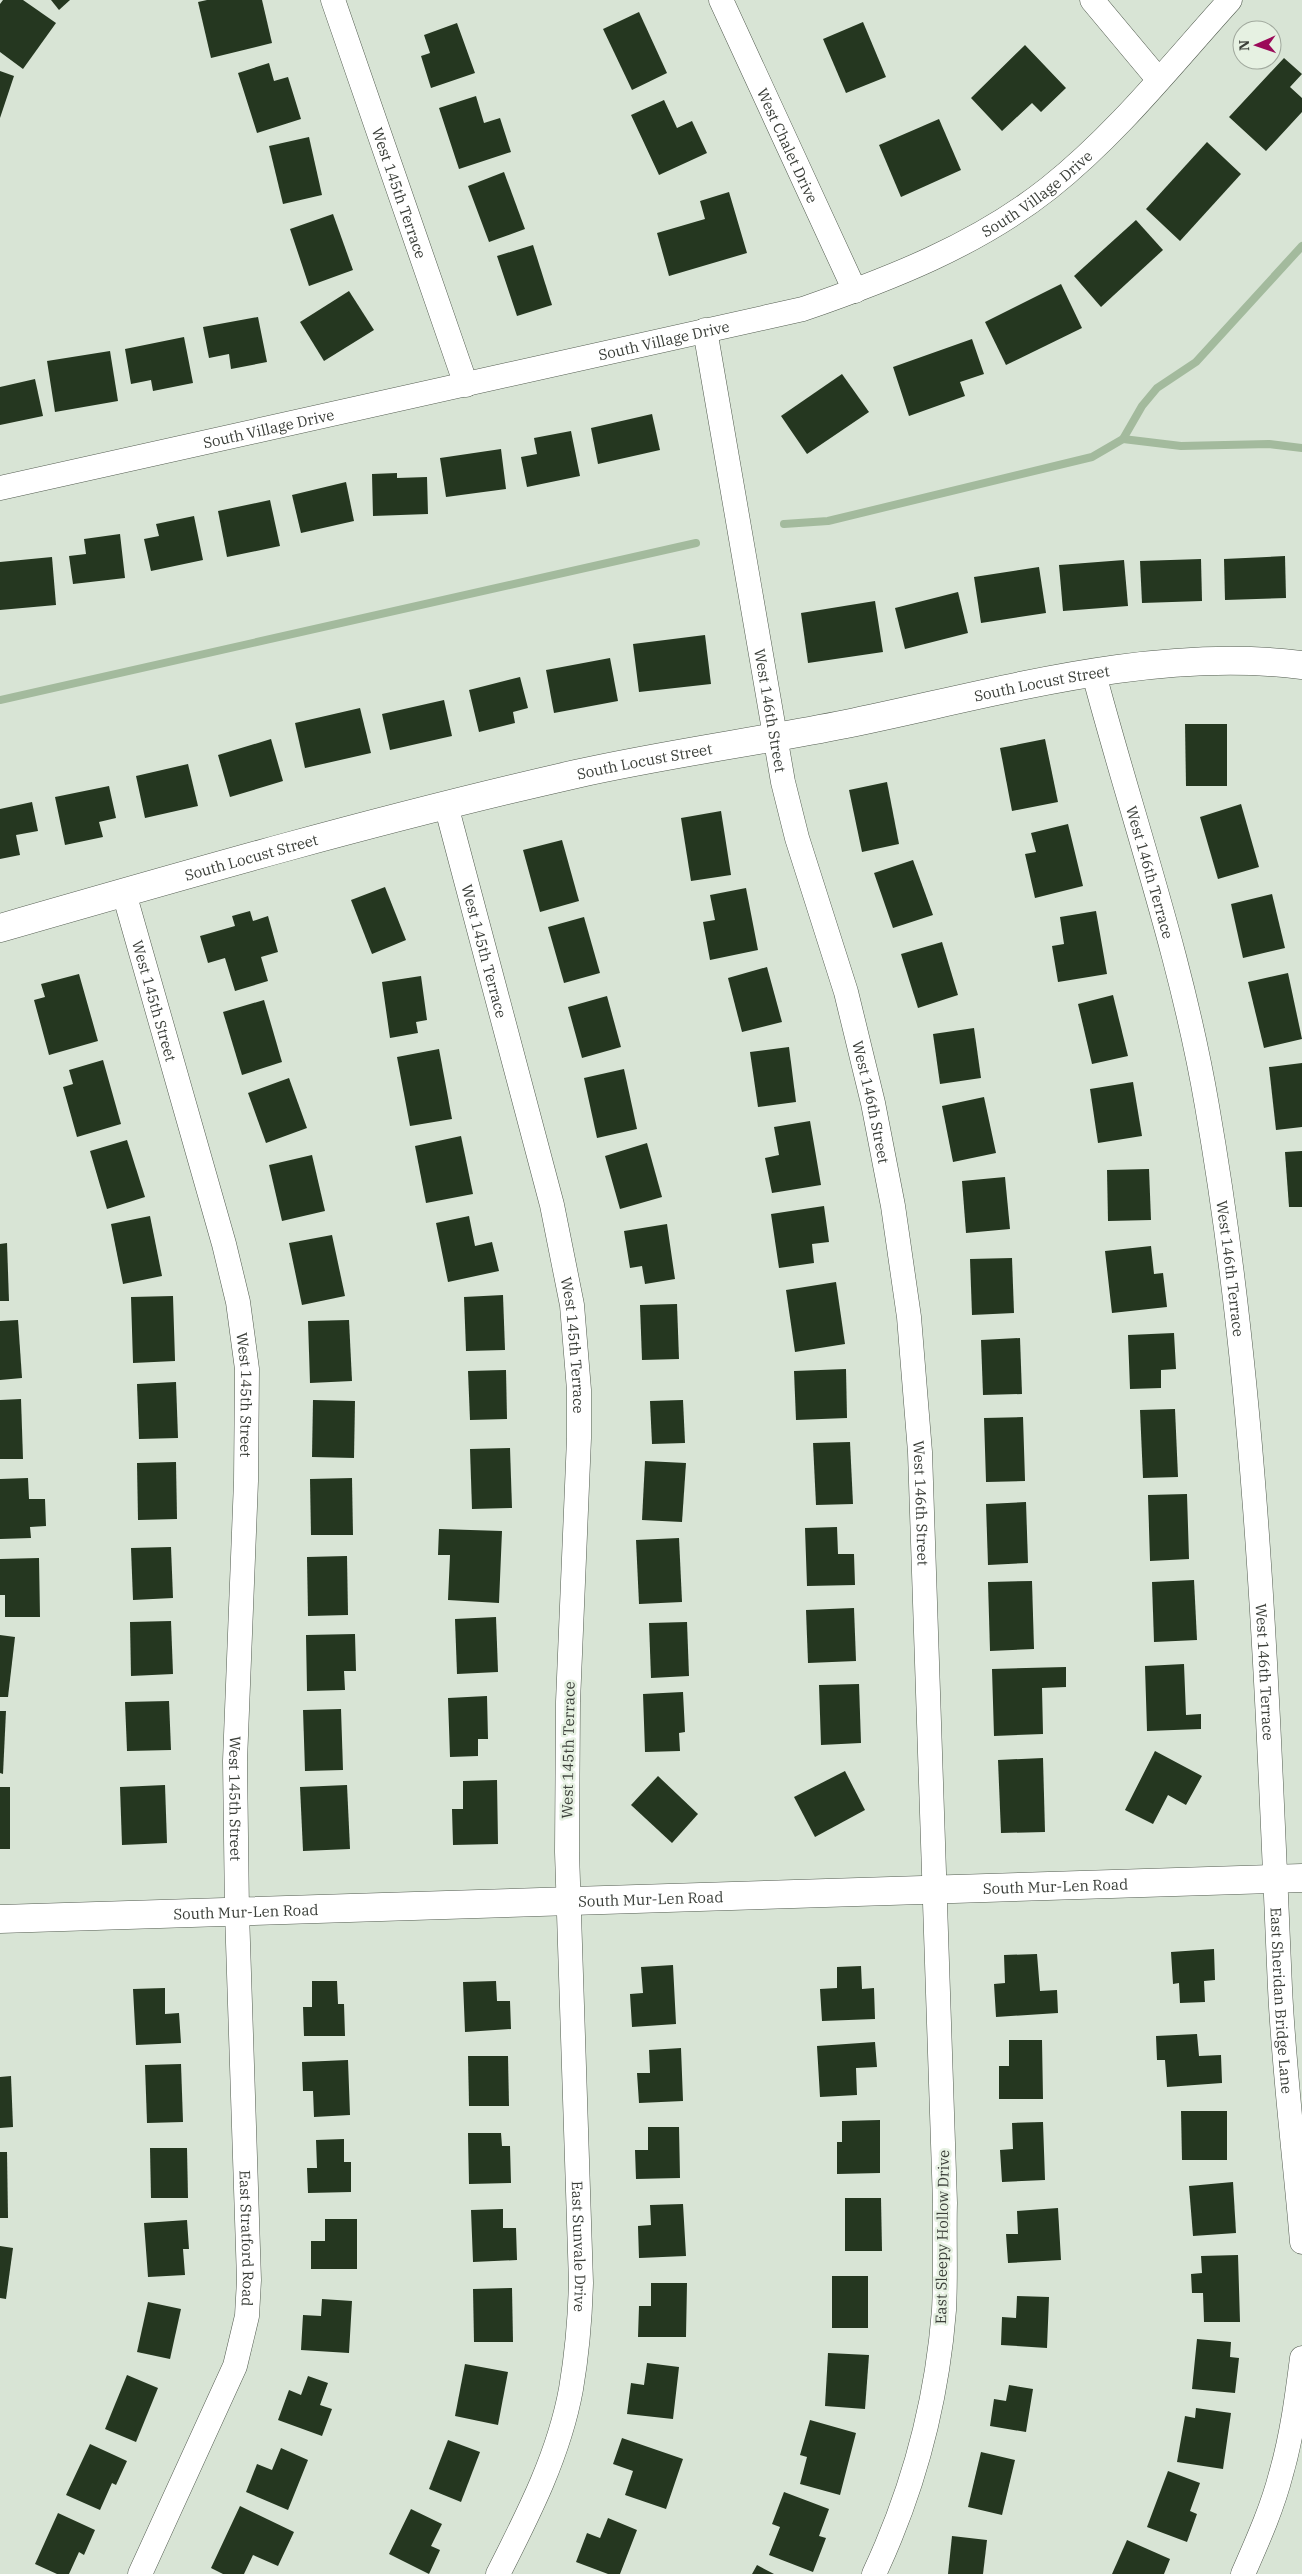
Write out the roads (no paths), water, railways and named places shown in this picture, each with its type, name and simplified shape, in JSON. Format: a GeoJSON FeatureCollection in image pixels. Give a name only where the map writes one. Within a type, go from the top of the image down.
{"type":"FeatureCollection","features":[{"type":"Feature","properties":{"kind":"street","name":"West 145th Terrace"},"geometry":{"type":"LineString","coordinates":[[333,0],[466,385]]}},
{"type":"Feature","properties":{"kind":"street","name":"West Chalet Drive"},"geometry":{"type":"LineString","coordinates":[[721,0],[855,291]]}},
{"type":"Feature","properties":{"kind":"street"},"geometry":{"type":"LineString","coordinates":[[1092,0],[1158,79]]}},
{"type":"Feature","properties":{"kind":"street","name":"South Village Drive"},"geometry":{"type":"LineString","coordinates":[[0,488],[803,309],[855,291],[931,260],[962,244],[1021,208],[1049,188],[1088,154],[1230,0]]}},
{"type":"Feature","properties":{"kind":"street","name":"West 146th Street"},"geometry":{"type":"LineString","coordinates":[[705,330],[775,736],[797,838],[846,992],[873,1103],[893,1206],[906,1299],[920,1452],[935,1890]]}},
{"type":"Feature","properties":{"kind":"street","name":"South Locust Street"},"geometry":{"type":"LineString","coordinates":[[0,928],[446,805],[580,773],[936,706],[1038,683],[1094,674],[1182,662],[1228,661],[1302,665]]}},
{"type":"Feature","properties":{"kind":"street","name":"West 146th Terrace"},"geometry":{"type":"LineString","coordinates":[[1094,674],[1121,776],[1165,925],[1207,1102],[1226,1222],[1248,1430],[1262,1605],[1289,1879]]}},
{"type":"Feature","properties":{"kind":"street","name":"West 145th Terrace"},"geometry":{"type":"LineString","coordinates":[[446,805],[552,1205],[572,1305],[579,1390],[579,1438],[568,1702],[567,1852],[569,1902]]}},
{"type":"Feature","properties":{"kind":"street","name":"West 145th Street"},"geometry":{"type":"LineString","coordinates":[[124,893],[224,1244],[238,1302],[247,1370],[246,1481],[235,1761],[236,1912]]}},
{"type":"Feature","properties":{"kind":"street","name":"South Mur-Len Road"},"geometry":{"type":"LineString","coordinates":[[0,1919],[1289,1879]]}},
{"type":"Feature","properties":{"kind":"street","name":"East Sheridan Bridge Lane"},"geometry":{"type":"LineString","coordinates":[[1289,1879],[1280,1989],[1287,2098],[1302,2242]]}},
{"type":"Feature","properties":{"kind":"street","name":"East Sleepy Hollow Drive"},"geometry":{"type":"LineString","coordinates":[[874,2574],[893,2533],[913,2477],[933,2394],[944,2309],[945,2203],[935,1890]]}},
{"type":"Feature","properties":{"kind":"street","name":"East Sunvale Drive"},"geometry":{"type":"LineString","coordinates":[[498,2574],[537,2495],[555,2450],[571,2390],[580,2325],[581,2282],[569,1902]]}},
{"type":"Feature","properties":{"kind":"street","name":"East Stratford Road"},"geometry":{"type":"LineString","coordinates":[[140,2574],[232,2373],[247,2316],[249,2280],[236,1912]]}},
{"type":"Feature","properties":{"kind":"street"},"geometry":{"type":"LineString","coordinates":[[1243,2574],[1260,2535],[1281,2474],[1295,2413],[1302,2358]]}},
{"type":"Feature","properties":{"kind":"waterway"},"geometry":{"type":"LineString","coordinates":[[784,524],[828,521],[1092,457],[1123,439],[1142,406],[1157,388],[1196,362],[1302,246]]}},
{"type":"Feature","properties":{"kind":"waterway"},"geometry":{"type":"LineString","coordinates":[[1123,439],[1181,446],[1269,444],[1302,448]]}},
{"type":"Feature","properties":{"kind":"waterway"},"geometry":{"type":"LineString","coordinates":[[0,700],[696,543]]}}]}
